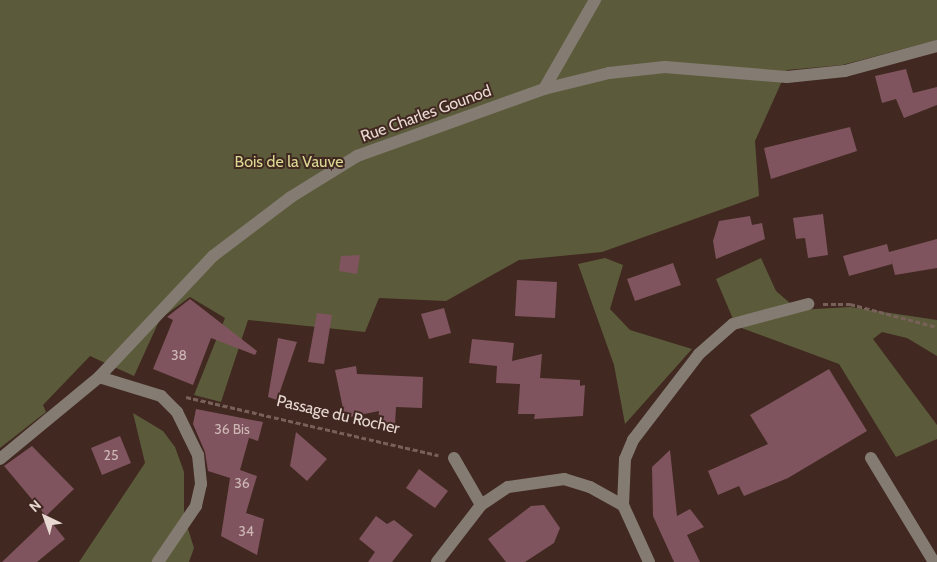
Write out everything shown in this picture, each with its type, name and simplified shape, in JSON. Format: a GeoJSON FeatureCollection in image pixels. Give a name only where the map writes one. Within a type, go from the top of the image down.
{"type":"FeatureCollection","features":[{"type":"Feature","properties":{"kind":"street"},"geometry":{"type":"LineString","coordinates":[[544,89],[595,0]]}},
{"type":"Feature","properties":{"kind":"street","name":"Rue Charles Gounod"},"geometry":{"type":"LineString","coordinates":[[0,459],[99,377],[213,256],[290,198],[357,156],[544,89],[635,68],[709,68],[786,77],[845,72],[937,46]]}},
{"type":"Feature","properties":{"kind":"street"},"geometry":{"type":"LineString","coordinates":[[650,562],[622,505],[625,459],[633,440],[699,354],[733,324],[808,304]]}},
{"type":"Feature","properties":{"kind":"street"},"geometry":{"type":"LineString","coordinates":[[99,377],[161,396],[177,412],[198,455],[201,484],[196,506],[184,530],[158,562]]}},
{"type":"Feature","properties":{"kind":"street"},"geometry":{"type":"LineString","coordinates":[[454,458],[480,505]]}},
{"type":"Feature","properties":{"kind":"street"},"geometry":{"type":"LineString","coordinates":[[871,458],[934,562]]}},
{"type":"Feature","properties":{"kind":"street"},"geometry":{"type":"LineString","coordinates":[[437,562],[480,505],[508,487],[564,479],[590,487],[622,505]]}},
{"type":"Feature","properties":{"kind":"path"},"geometry":{"type":"LineString","coordinates":[[808,304],[850,304],[937,327]]}},
{"type":"Feature","properties":{"kind":"path","name":"Passage du Rocher"},"geometry":{"type":"LineString","coordinates":[[161,396],[176,395],[454,458]]}},
{"type":"Feature","properties":{"kind":"green space","name":"Bois de la Vauve"},"geometry":{"type":"Polygon","coordinates":[[[0,0],[937,0],[937,40],[842,65],[787,70],[755,141],[759,196],[602,252],[519,260],[446,301],[379,298],[365,332],[248,320],[221,402],[194,395],[225,318],[190,297],[160,319],[134,376],[90,356],[43,405],[46,412],[0,448],[0,0]]]}},
{"type":"Feature","properties":{"kind":"green space"},"geometry":{"type":"Polygon","coordinates":[[[605,258],[623,265],[610,309],[630,330],[692,349],[625,424],[614,365],[578,264],[605,258]]]}},
{"type":"Feature","properties":{"kind":"green space"},"geometry":{"type":"Polygon","coordinates":[[[761,258],[776,291],[798,310],[850,307],[937,320],[937,356],[907,338],[882,332],[873,339],[937,425],[937,439],[896,457],[839,364],[736,326],[716,279],[761,258]]]}},
{"type":"Feature","properties":{"kind":"green space"},"geometry":{"type":"Polygon","coordinates":[[[133,413],[163,431],[175,447],[184,472],[184,516],[194,548],[189,562],[79,562],[145,463],[133,413]]]}},
{"type":"Feature","properties":{"kind":"building"},"geometry":{"type":"Polygon","coordinates":[[[906,69],[913,93],[937,87],[937,105],[904,118],[896,99],[882,103],[875,76],[906,69]]]}},
{"type":"Feature","properties":{"kind":"building"},"geometry":{"type":"Polygon","coordinates":[[[850,127],[857,151],[771,179],[764,148],[850,127]]]}},
{"type":"Feature","properties":{"kind":"building"},"geometry":{"type":"Polygon","coordinates":[[[823,214],[828,255],[808,258],[805,238],[796,239],[793,218],[823,214]]]}},
{"type":"Feature","properties":{"kind":"building"},"geometry":{"type":"Polygon","coordinates":[[[750,216],[752,225],[762,223],[765,239],[716,259],[713,241],[719,221],[750,216]]]}},
{"type":"Feature","properties":{"kind":"building"},"geometry":{"type":"Polygon","coordinates":[[[937,239],[937,268],[895,275],[891,259],[892,264],[849,276],[843,256],[887,244],[889,252],[937,239]]]}},
{"type":"Feature","properties":{"kind":"building"},"geometry":{"type":"Polygon","coordinates":[[[360,255],[357,274],[339,271],[341,256],[360,255]]]}},
{"type":"Feature","properties":{"kind":"building"},"geometry":{"type":"Polygon","coordinates":[[[673,263],[681,285],[635,301],[627,279],[673,263]]]}},
{"type":"Feature","properties":{"kind":"building"},"geometry":{"type":"Polygon","coordinates":[[[517,280],[557,282],[555,318],[515,316],[517,280]]]}},
{"type":"Feature","properties":{"kind":"building"},"geometry":{"type":"Polygon","coordinates":[[[190,299],[257,351],[255,355],[211,338],[193,385],[153,369],[173,320],[167,317],[190,299]]]}},
{"type":"Feature","properties":{"kind":"building"},"geometry":{"type":"Polygon","coordinates":[[[444,308],[451,333],[429,339],[421,314],[444,308]]]}},
{"type":"Feature","properties":{"kind":"building"},"geometry":{"type":"Polygon","coordinates":[[[317,313],[332,315],[324,364],[308,362],[317,313]]]}},
{"type":"Feature","properties":{"kind":"building"},"geometry":{"type":"Polygon","coordinates":[[[278,338],[297,342],[277,400],[268,397],[278,338]]]}},
{"type":"Feature","properties":{"kind":"building"},"geometry":{"type":"Polygon","coordinates":[[[472,339],[514,343],[512,361],[542,354],[540,378],[580,380],[580,386],[585,385],[583,416],[534,419],[535,414],[518,414],[520,384],[496,383],[497,366],[469,363],[472,339]]]}},
{"type":"Feature","properties":{"kind":"building"},"geometry":{"type":"Polygon","coordinates":[[[356,366],[357,374],[423,377],[422,408],[396,407],[395,425],[378,424],[379,411],[345,418],[335,370],[356,366]]]}},
{"type":"Feature","properties":{"kind":"building"},"geometry":{"type":"Polygon","coordinates":[[[829,369],[867,431],[788,478],[744,496],[739,486],[718,495],[708,471],[768,444],[750,415],[829,369]]]}},
{"type":"Feature","properties":{"kind":"building"},"geometry":{"type":"Polygon","coordinates":[[[196,409],[263,422],[258,441],[249,438],[240,470],[257,476],[246,513],[264,519],[257,555],[221,536],[230,478],[208,471],[205,452],[193,424],[196,409]]]}},
{"type":"Feature","properties":{"kind":"building"},"geometry":{"type":"Polygon","coordinates":[[[296,432],[327,459],[307,481],[290,466],[296,432]]]}},
{"type":"Feature","properties":{"kind":"building"},"geometry":{"type":"Polygon","coordinates":[[[120,436],[131,463],[102,475],[91,448],[120,436]]]}},
{"type":"Feature","properties":{"kind":"building"},"geometry":{"type":"Polygon","coordinates":[[[32,446],[74,489],[46,516],[4,466],[32,446]]]}},
{"type":"Feature","properties":{"kind":"building"},"geometry":{"type":"Polygon","coordinates":[[[670,450],[677,516],[690,509],[704,527],[687,535],[700,562],[674,562],[653,516],[652,467],[670,450]]]}},
{"type":"Feature","properties":{"kind":"building"},"geometry":{"type":"Polygon","coordinates":[[[419,469],[448,491],[435,508],[406,488],[419,469]]]}},
{"type":"Feature","properties":{"kind":"building"},"geometry":{"type":"Polygon","coordinates":[[[544,505],[560,528],[554,543],[525,562],[506,562],[488,539],[531,506],[544,505]]]}},
{"type":"Feature","properties":{"kind":"building"},"geometry":{"type":"Polygon","coordinates":[[[376,516],[387,524],[394,520],[413,535],[392,562],[368,562],[375,552],[359,539],[376,516]]]}},
{"type":"Feature","properties":{"kind":"building"},"geometry":{"type":"Polygon","coordinates":[[[48,518],[65,539],[37,562],[2,562],[48,518]]]}}]}
